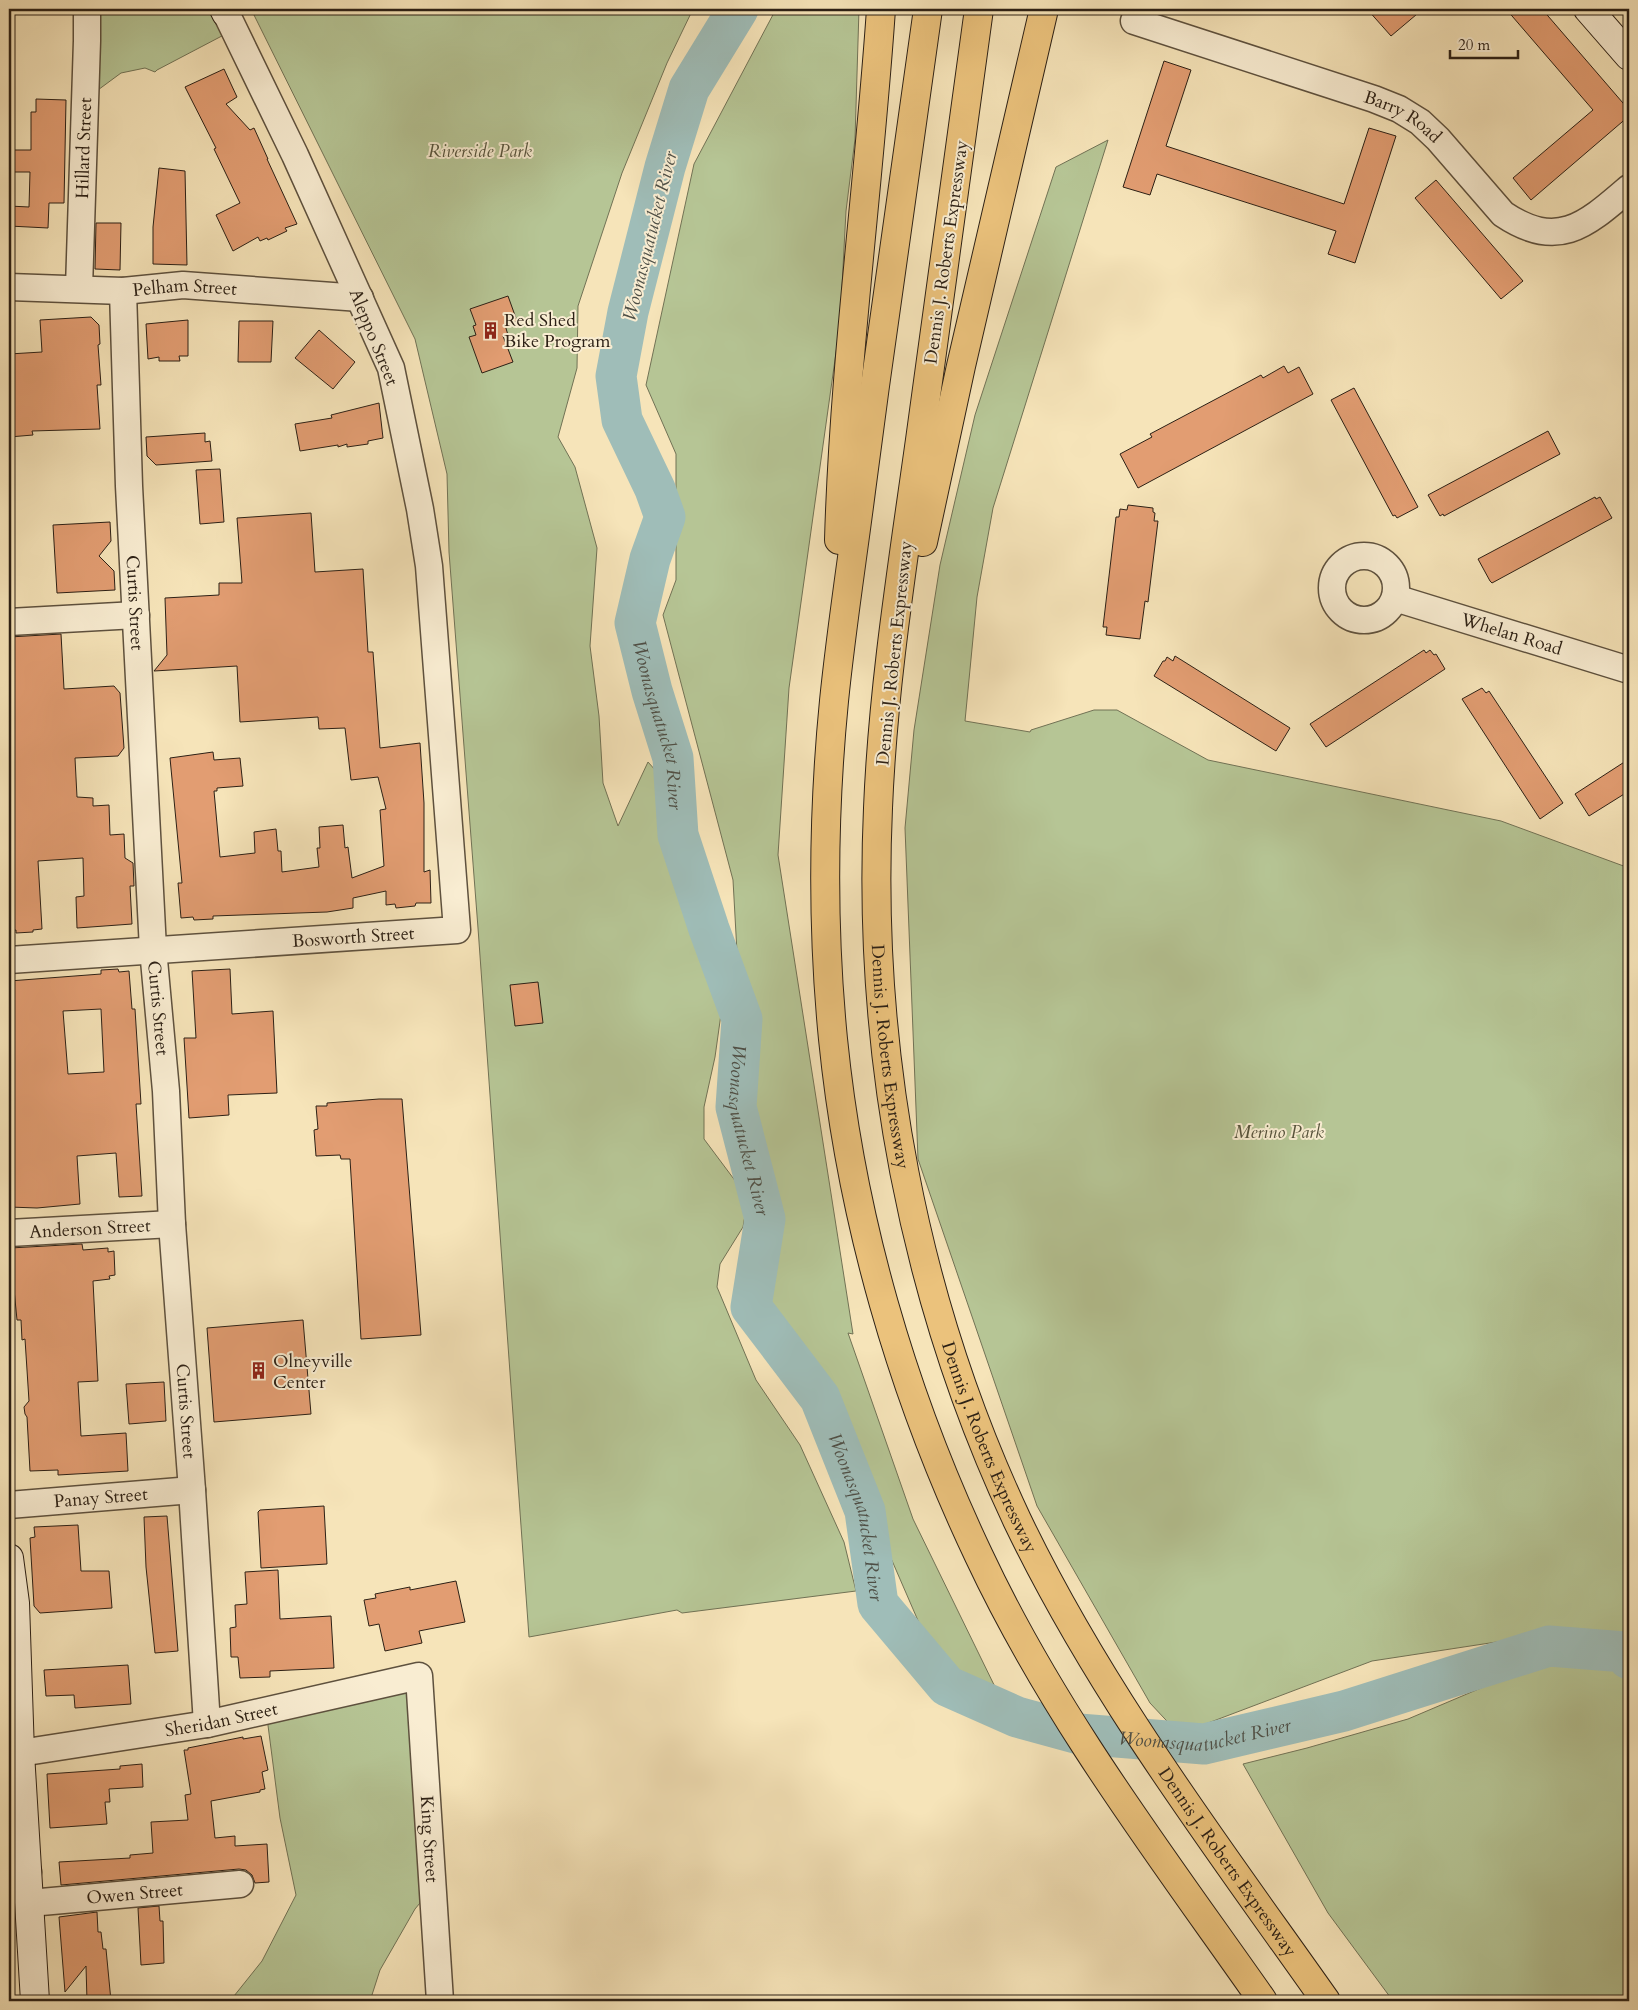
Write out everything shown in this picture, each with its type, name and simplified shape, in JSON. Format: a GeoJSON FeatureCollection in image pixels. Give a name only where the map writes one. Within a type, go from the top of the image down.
{"type":"FeatureCollection","features":[{"type":"Feature","properties":{"kind":"highway"},"geometry":{"type":"LineString","coordinates":[[881,9],[840,489],[834,700],[826,826],[827,952],[837,1077],[858,1202],[890,1324],[930,1443],[980,1559],[1052,1694],[1106,1777],[1263,2001]]}},
{"type":"Feature","properties":{"kind":"highway"},"geometry":{"type":"LineString","coordinates":[[834,700],[873,400],[928,9]]}},
{"type":"Feature","properties":{"kind":"highway","name":"Dennis J. Roberts Expressway"},"geometry":{"type":"LineString","coordinates":[[979,9],[903,565],[884,726],[878,807],[878,936],[882,1010],[890,1090],[912,1210],[932,1288],[956,1367],[996,1472],[1052,1590],[1115,1698],[1326,2001]]}},
{"type":"Feature","properties":{"kind":"highway"},"geometry":{"type":"LineString","coordinates":[[884,726],[951,411],[1044,9]]}},
{"type":"Feature","properties":{"kind":"main road"},"geometry":{"type":"LineString","coordinates":[[1588,9],[1629,56]]}},
{"type":"Feature","properties":{"kind":"main road"},"geometry":{"type":"LineString","coordinates":[[9,1558],[20,1754],[18,1874],[30,1903],[35,2001]]}},
{"type":"Feature","properties":{"kind":"street","name":"Hillard Street"},"geometry":{"type":"LineString","coordinates":[[79,288],[87,9]]}},
{"type":"Feature","properties":{"kind":"street","name":"Aleppo Street"},"geometry":{"type":"LineString","coordinates":[[225,11],[295,155],[391,368],[404,425],[429,566],[438,690]]}},
{"type":"Feature","properties":{"kind":"street","name":"Barry Road"},"geometry":{"type":"LineString","coordinates":[[1134,21],[1374,99],[1409,114],[1434,135],[1503,214],[1522,226],[1534,230],[1558,232],[1580,226],[1599,214],[1629,188]]}},
{"type":"Feature","properties":{"kind":"street","name":"Pelham Street"},"geometry":{"type":"LineString","coordinates":[[9,287],[122,291],[183,285],[360,298]]}},
{"type":"Feature","properties":{"kind":"street","name":"Curtis Street"},"geometry":{"type":"LineString","coordinates":[[122,291],[153,949],[166,1090],[172,1224],[207,1724]]}},
{"type":"Feature","properties":{"kind":"street","name":"Whelan Road"},"geometry":{"type":"LineString","coordinates":[[1395,598],[1629,670]]}},
{"type":"Feature","properties":{"kind":"street"},"geometry":{"type":"LineString","coordinates":[[9,622],[136,615]]}},
{"type":"Feature","properties":{"kind":"street","name":"Bosworth Street"},"geometry":{"type":"LineString","coordinates":[[9,960],[457,930],[438,690]]}},
{"type":"Feature","properties":{"kind":"street","name":"Anderson Street"},"geometry":{"type":"LineString","coordinates":[[9,1233],[172,1224]]}},
{"type":"Feature","properties":{"kind":"street","name":"Panay Street"},"geometry":{"type":"LineString","coordinates":[[9,1505],[192,1490]]}},
{"type":"Feature","properties":{"kind":"street","name":"Sheridan Street"},"geometry":{"type":"LineString","coordinates":[[20,1754],[207,1724],[419,1676]]}},
{"type":"Feature","properties":{"kind":"street","name":"King Street"},"geometry":{"type":"LineString","coordinates":[[419,1676],[440,2001]]}},
{"type":"Feature","properties":{"kind":"street","name":"Owen Street"},"geometry":{"type":"LineString","coordinates":[[30,1903],[240,1884]]}},
{"type":"Feature","properties":{"kind":"green space"},"geometry":{"type":"Polygon","coordinates":[[[85,9],[229,9],[239,27],[155,72],[145,68],[121,73],[83,101],[85,9]]]}},
{"type":"Feature","properties":{"kind":"green space","name":"Riverside Park"},"geometry":{"type":"Polygon","coordinates":[[[251,9],[693,9],[667,63],[622,173],[578,306],[577,368],[558,437],[575,467],[597,548],[590,646],[599,716],[603,783],[618,826],[648,762],[674,791],[688,834],[702,936],[722,1007],[715,1057],[704,1107],[704,1139],[748,1198],[743,1227],[720,1264],[717,1287],[756,1380],[800,1445],[844,1542],[856,1591],[682,1613],[677,1610],[529,1637],[449,552],[447,474],[415,339],[251,9]]]}},
{"type":"Feature","properties":{"kind":"green space"},"geometry":{"type":"Polygon","coordinates":[[[776,9],[859,9],[855,139],[846,211],[840,324],[789,688],[778,855],[853,1334],[848,1333],[913,1519],[998,1693],[976,1684],[953,1670],[926,1639],[867,1503],[781,1347],[764,1270],[763,1220],[747,1133],[733,880],[663,615],[676,580],[676,454],[646,385],[694,164],[776,9]]]}},
{"type":"Feature","properties":{"kind":"green space","name":"Merino Park"},"geometry":{"type":"Polygon","coordinates":[[[1108,140],[993,508],[977,597],[965,721],[1030,732],[1031,730],[1094,710],[1117,710],[1208,760],[1501,821],[1629,868],[1629,1635],[1562,1632],[1372,1661],[1179,1734],[1150,1703],[1037,1506],[918,1159],[905,828],[914,730],[940,565],[975,415],[1056,167],[1108,140]]]}},
{"type":"Feature","properties":{"kind":"green space"},"geometry":{"type":"Polygon","coordinates":[[[1577,1655],[1622,1664],[1629,1672],[1629,2001],[1393,2001],[1328,1913],[1243,1764],[1408,1719],[1547,1660],[1577,1655]]]}},
{"type":"Feature","properties":{"kind":"green space"},"geometry":{"type":"Polygon","coordinates":[[[428,1689],[434,1703],[444,1865],[439,1880],[415,1909],[380,1970],[370,2001],[230,2001],[262,1961],[296,1895],[280,1818],[266,1710],[428,1689]]]}},
{"type":"Feature","properties":{"kind":"building"},"geometry":{"type":"Polygon","coordinates":[[[1367,9],[1423,9],[1391,36],[1367,9]]]}},
{"type":"Feature","properties":{"kind":"building"},"geometry":{"type":"Polygon","coordinates":[[[1506,9],[1542,9],[1629,110],[1629,116],[1531,200],[1513,178],[1593,110],[1506,9]]]}},
{"type":"Feature","properties":{"kind":"building"},"geometry":{"type":"Polygon","coordinates":[[[1164,61],[1191,70],[1166,146],[1344,204],[1369,128],[1396,136],[1355,263],[1328,254],[1336,231],[1157,174],[1150,195],[1123,187],[1164,61]]]}},
{"type":"Feature","properties":{"kind":"building"},"geometry":{"type":"Polygon","coordinates":[[[224,69],[237,97],[226,104],[250,130],[254,128],[297,224],[285,228],[287,231],[268,240],[267,238],[260,241],[258,237],[233,251],[216,215],[240,203],[214,149],[216,148],[185,87],[224,69]]]}},
{"type":"Feature","properties":{"kind":"building"},"geometry":{"type":"Polygon","coordinates":[[[36,99],[66,100],[64,203],[49,203],[48,228],[9,226],[9,206],[29,207],[30,172],[9,172],[9,150],[31,150],[31,112],[36,112],[36,99]]]}},
{"type":"Feature","properties":{"kind":"building"},"geometry":{"type":"Polygon","coordinates":[[[159,168],[185,171],[187,265],[153,264],[153,227],[159,168]]]}},
{"type":"Feature","properties":{"kind":"building"},"geometry":{"type":"Polygon","coordinates":[[[1436,180],[1523,281],[1501,299],[1415,198],[1436,180]]]}},
{"type":"Feature","properties":{"kind":"building"},"geometry":{"type":"Polygon","coordinates":[[[96,223],[121,223],[120,270],[95,269],[96,223]]]}},
{"type":"Feature","properties":{"kind":"building","name":"Red Shed Bike Program"},"geometry":{"type":"Polygon","coordinates":[[[508,296],[517,321],[505,325],[508,335],[503,336],[513,362],[482,373],[469,337],[476,335],[473,326],[476,325],[470,309],[508,296]]]}},
{"type":"Feature","properties":{"kind":"building"},"geometry":{"type":"Polygon","coordinates":[[[91,317],[99,325],[100,344],[98,345],[101,385],[97,385],[100,429],[32,431],[33,435],[9,437],[9,354],[42,352],[40,320],[91,317]]]}},
{"type":"Feature","properties":{"kind":"building"},"geometry":{"type":"Polygon","coordinates":[[[188,320],[188,356],[179,356],[180,361],[159,361],[159,357],[148,359],[146,324],[188,320]]]}},
{"type":"Feature","properties":{"kind":"building"},"geometry":{"type":"Polygon","coordinates":[[[239,321],[273,321],[271,362],[238,362],[239,321]]]}},
{"type":"Feature","properties":{"kind":"building"},"geometry":{"type":"Polygon","coordinates":[[[319,330],[355,362],[333,389],[295,358],[319,330]]]}},
{"type":"Feature","properties":{"kind":"building"},"geometry":{"type":"Polygon","coordinates":[[[1284,366],[1288,373],[1299,367],[1313,394],[1138,488],[1120,454],[1152,437],[1150,434],[1261,375],[1263,378],[1284,366]]]}},
{"type":"Feature","properties":{"kind":"building"},"geometry":{"type":"Polygon","coordinates":[[[1354,388],[1418,507],[1397,518],[1395,515],[1393,516],[1331,400],[1354,388]]]}},
{"type":"Feature","properties":{"kind":"building"},"geometry":{"type":"Polygon","coordinates":[[[379,403],[383,438],[368,441],[368,444],[347,447],[347,444],[338,447],[338,445],[300,451],[295,424],[332,418],[331,415],[379,403]]]}},
{"type":"Feature","properties":{"kind":"building"},"geometry":{"type":"Polygon","coordinates":[[[1548,431],[1560,454],[1444,516],[1443,514],[1440,516],[1428,495],[1548,431]]]}},
{"type":"Feature","properties":{"kind":"building"},"geometry":{"type":"Polygon","coordinates":[[[205,433],[205,442],[210,441],[212,461],[156,465],[147,456],[146,437],[205,433]]]}},
{"type":"Feature","properties":{"kind":"building"},"geometry":{"type":"Polygon","coordinates":[[[220,469],[224,522],[200,524],[196,470],[220,469]]]}},
{"type":"Feature","properties":{"kind":"building"},"geometry":{"type":"Polygon","coordinates":[[[1595,497],[1596,499],[1600,497],[1612,518],[1492,583],[1490,581],[1478,559],[1595,497]]]}},
{"type":"Feature","properties":{"kind":"building"},"geometry":{"type":"Polygon","coordinates":[[[1128,505],[1153,508],[1155,513],[1154,521],[1158,521],[1148,602],[1145,601],[1140,639],[1106,635],[1107,627],[1103,627],[1116,517],[1119,517],[1120,509],[1127,510],[1128,505]]]}},
{"type":"Feature","properties":{"kind":"building"},"geometry":{"type":"Polygon","coordinates":[[[311,513],[315,572],[363,569],[368,652],[373,652],[380,748],[420,743],[424,803],[424,872],[430,870],[431,903],[416,903],[415,906],[396,908],[395,904],[386,905],[386,891],[353,898],[353,908],[327,912],[213,916],[213,919],[194,920],[193,917],[181,918],[178,883],[182,883],[170,758],[213,752],[214,760],[240,758],[243,786],[217,788],[217,791],[214,791],[220,857],[255,853],[254,832],[276,829],[278,851],[281,851],[282,872],[319,867],[317,848],[320,848],[319,827],[343,825],[345,848],[348,847],[352,878],[384,866],[380,810],[386,809],[378,777],[351,780],[345,728],[319,729],[318,717],[240,722],[237,666],[154,671],[167,655],[165,598],[219,595],[219,583],[242,583],[237,518],[311,513]]]}},
{"type":"Feature","properties":{"kind":"building"},"geometry":{"type":"Polygon","coordinates":[[[110,522],[111,541],[99,556],[114,571],[115,590],[57,593],[53,525],[110,522]]]}},
{"type":"Feature","properties":{"kind":"building"},"geometry":{"type":"Polygon","coordinates":[[[61,634],[64,689],[114,686],[120,693],[124,748],[118,756],[75,758],[77,797],[93,798],[93,806],[109,805],[110,835],[124,834],[125,858],[133,863],[134,886],[130,886],[132,924],[77,928],[76,897],[84,896],[83,858],[38,861],[42,929],[33,930],[33,932],[16,933],[16,930],[9,931],[9,637],[61,634]]]}},
{"type":"Feature","properties":{"kind":"building"},"geometry":{"type":"Polygon","coordinates":[[[1424,650],[1426,653],[1430,650],[1434,655],[1436,654],[1445,669],[1326,747],[1310,724],[1424,650]]]}},
{"type":"Feature","properties":{"kind":"building"},"geometry":{"type":"Polygon","coordinates":[[[1175,656],[1290,728],[1276,751],[1154,676],[1167,657],[1173,661],[1175,656]]]}},
{"type":"Feature","properties":{"kind":"building"},"geometry":{"type":"Polygon","coordinates":[[[1482,688],[1486,693],[1489,691],[1563,803],[1540,819],[1462,699],[1482,688]]]}},
{"type":"Feature","properties":{"kind":"building"},"geometry":{"type":"Polygon","coordinates":[[[1629,759],[1629,791],[1589,816],[1575,794],[1629,759]]]}},
{"type":"Feature","properties":{"kind":"building"},"geometry":{"type":"Polygon","coordinates":[[[118,969],[119,972],[129,971],[132,1009],[135,1009],[141,1104],[136,1104],[142,1196],[119,1197],[116,1153],[77,1156],[80,1204],[37,1208],[9,1207],[9,981],[101,974],[101,970],[118,969]],[[101,1009],[63,1011],[68,1074],[104,1072],[101,1009]]]}},
{"type":"Feature","properties":{"kind":"building"},"geometry":{"type":"Polygon","coordinates":[[[230,969],[232,1014],[273,1011],[277,1093],[228,1095],[229,1115],[189,1118],[184,1038],[196,1038],[192,971],[230,969]]]}},
{"type":"Feature","properties":{"kind":"building"},"geometry":{"type":"Polygon","coordinates":[[[538,982],[543,1023],[515,1026],[510,985],[538,982]]]}},
{"type":"Feature","properties":{"kind":"building"},"geometry":{"type":"Polygon","coordinates":[[[402,1099],[421,1335],[361,1339],[350,1159],[341,1159],[340,1155],[316,1156],[314,1130],[318,1129],[316,1106],[327,1106],[327,1103],[402,1099]]]}},
{"type":"Feature","properties":{"kind":"building"},"geometry":{"type":"Polygon","coordinates":[[[82,1244],[83,1250],[108,1248],[108,1252],[114,1251],[115,1275],[109,1276],[110,1279],[93,1281],[98,1381],[78,1382],[81,1436],[126,1433],[128,1471],[58,1475],[58,1470],[30,1471],[27,1417],[24,1407],[29,1401],[25,1339],[22,1340],[21,1320],[17,1320],[10,1248],[82,1244]]]}},
{"type":"Feature","properties":{"kind":"building","name":"Olneyville Center"},"geometry":{"type":"Polygon","coordinates":[[[303,1320],[311,1414],[214,1422],[207,1328],[303,1320]]]}},
{"type":"Feature","properties":{"kind":"building"},"geometry":{"type":"Polygon","coordinates":[[[164,1382],[166,1421],[129,1424],[126,1384],[164,1382]]]}},
{"type":"Feature","properties":{"kind":"building"},"geometry":{"type":"Polygon","coordinates":[[[324,1506],[327,1564],[261,1568],[258,1512],[260,1510],[324,1506]]]}},
{"type":"Feature","properties":{"kind":"building"},"geometry":{"type":"Polygon","coordinates":[[[167,1516],[178,1651],[155,1653],[146,1567],[144,1517],[167,1516]]]}},
{"type":"Feature","properties":{"kind":"building"},"geometry":{"type":"Polygon","coordinates":[[[78,1525],[81,1571],[109,1571],[112,1608],[40,1613],[34,1606],[30,1538],[35,1537],[34,1527],[78,1525]]]}},
{"type":"Feature","properties":{"kind":"building"},"geometry":{"type":"Polygon","coordinates":[[[278,1570],[280,1619],[331,1616],[334,1668],[270,1671],[270,1677],[240,1678],[238,1657],[231,1657],[230,1628],[236,1627],[235,1605],[247,1604],[245,1572],[278,1570]]]}},
{"type":"Feature","properties":{"kind":"building"},"geometry":{"type":"Polygon","coordinates":[[[456,1581],[465,1622],[419,1631],[422,1643],[385,1651],[379,1624],[369,1626],[364,1600],[376,1598],[375,1594],[410,1587],[410,1590],[456,1581]]]}},
{"type":"Feature","properties":{"kind":"building"},"geometry":{"type":"Polygon","coordinates":[[[128,1665],[131,1704],[75,1708],[74,1695],[46,1696],[44,1670],[128,1665]]]}},
{"type":"Feature","properties":{"kind":"building"},"geometry":{"type":"Polygon","coordinates":[[[261,1736],[268,1770],[262,1772],[265,1789],[260,1790],[260,1792],[211,1801],[215,1838],[235,1836],[235,1846],[267,1844],[269,1882],[255,1883],[252,1875],[246,1870],[239,1869],[61,1885],[59,1862],[130,1858],[130,1855],[153,1853],[151,1822],[188,1820],[185,1795],[191,1794],[184,1750],[243,1737],[243,1739],[261,1736]]]}},
{"type":"Feature","properties":{"kind":"building"},"geometry":{"type":"Polygon","coordinates":[[[142,1764],[143,1787],[109,1789],[110,1802],[105,1802],[107,1824],[50,1828],[47,1774],[120,1769],[120,1766],[142,1764]]]}},
{"type":"Feature","properties":{"kind":"building"},"geometry":{"type":"Polygon","coordinates":[[[159,1906],[160,1921],[163,1921],[164,1963],[141,1965],[138,1908],[159,1906]]]}},
{"type":"Feature","properties":{"kind":"building"},"geometry":{"type":"Polygon","coordinates":[[[97,1912],[98,1932],[101,1932],[103,1949],[106,1949],[111,2001],[87,2001],[86,1966],[65,1992],[59,1917],[97,1912]]]}},
{"type":"Feature","properties":{"kind":"waterway","name":"Woonasquatucket River"},"geometry":{"type":"LineString","coordinates":[[738,9],[689,89],[665,167],[628,312],[616,376],[622,420],[655,489],[665,517],[650,559],[635,623],[652,691],[673,758],[678,835],[709,929],[742,1019],[736,1107],[765,1219],[751,1307],[820,1398],[865,1511],[878,1604],[947,1686],[1017,1717],[1079,1734],[1204,1744],[1344,1711],[1549,1646],[1625,1652],[1629,1659]]}},
{"type":"Feature","properties":{"kind":"place","name":"Red Shed Bike Program"},"geometry":{"type":"Point","coordinates":[490,330]}},
{"type":"Feature","properties":{"kind":"place","name":"Olneyville Center"},"geometry":{"type":"Point","coordinates":[259,1371]}}]}
